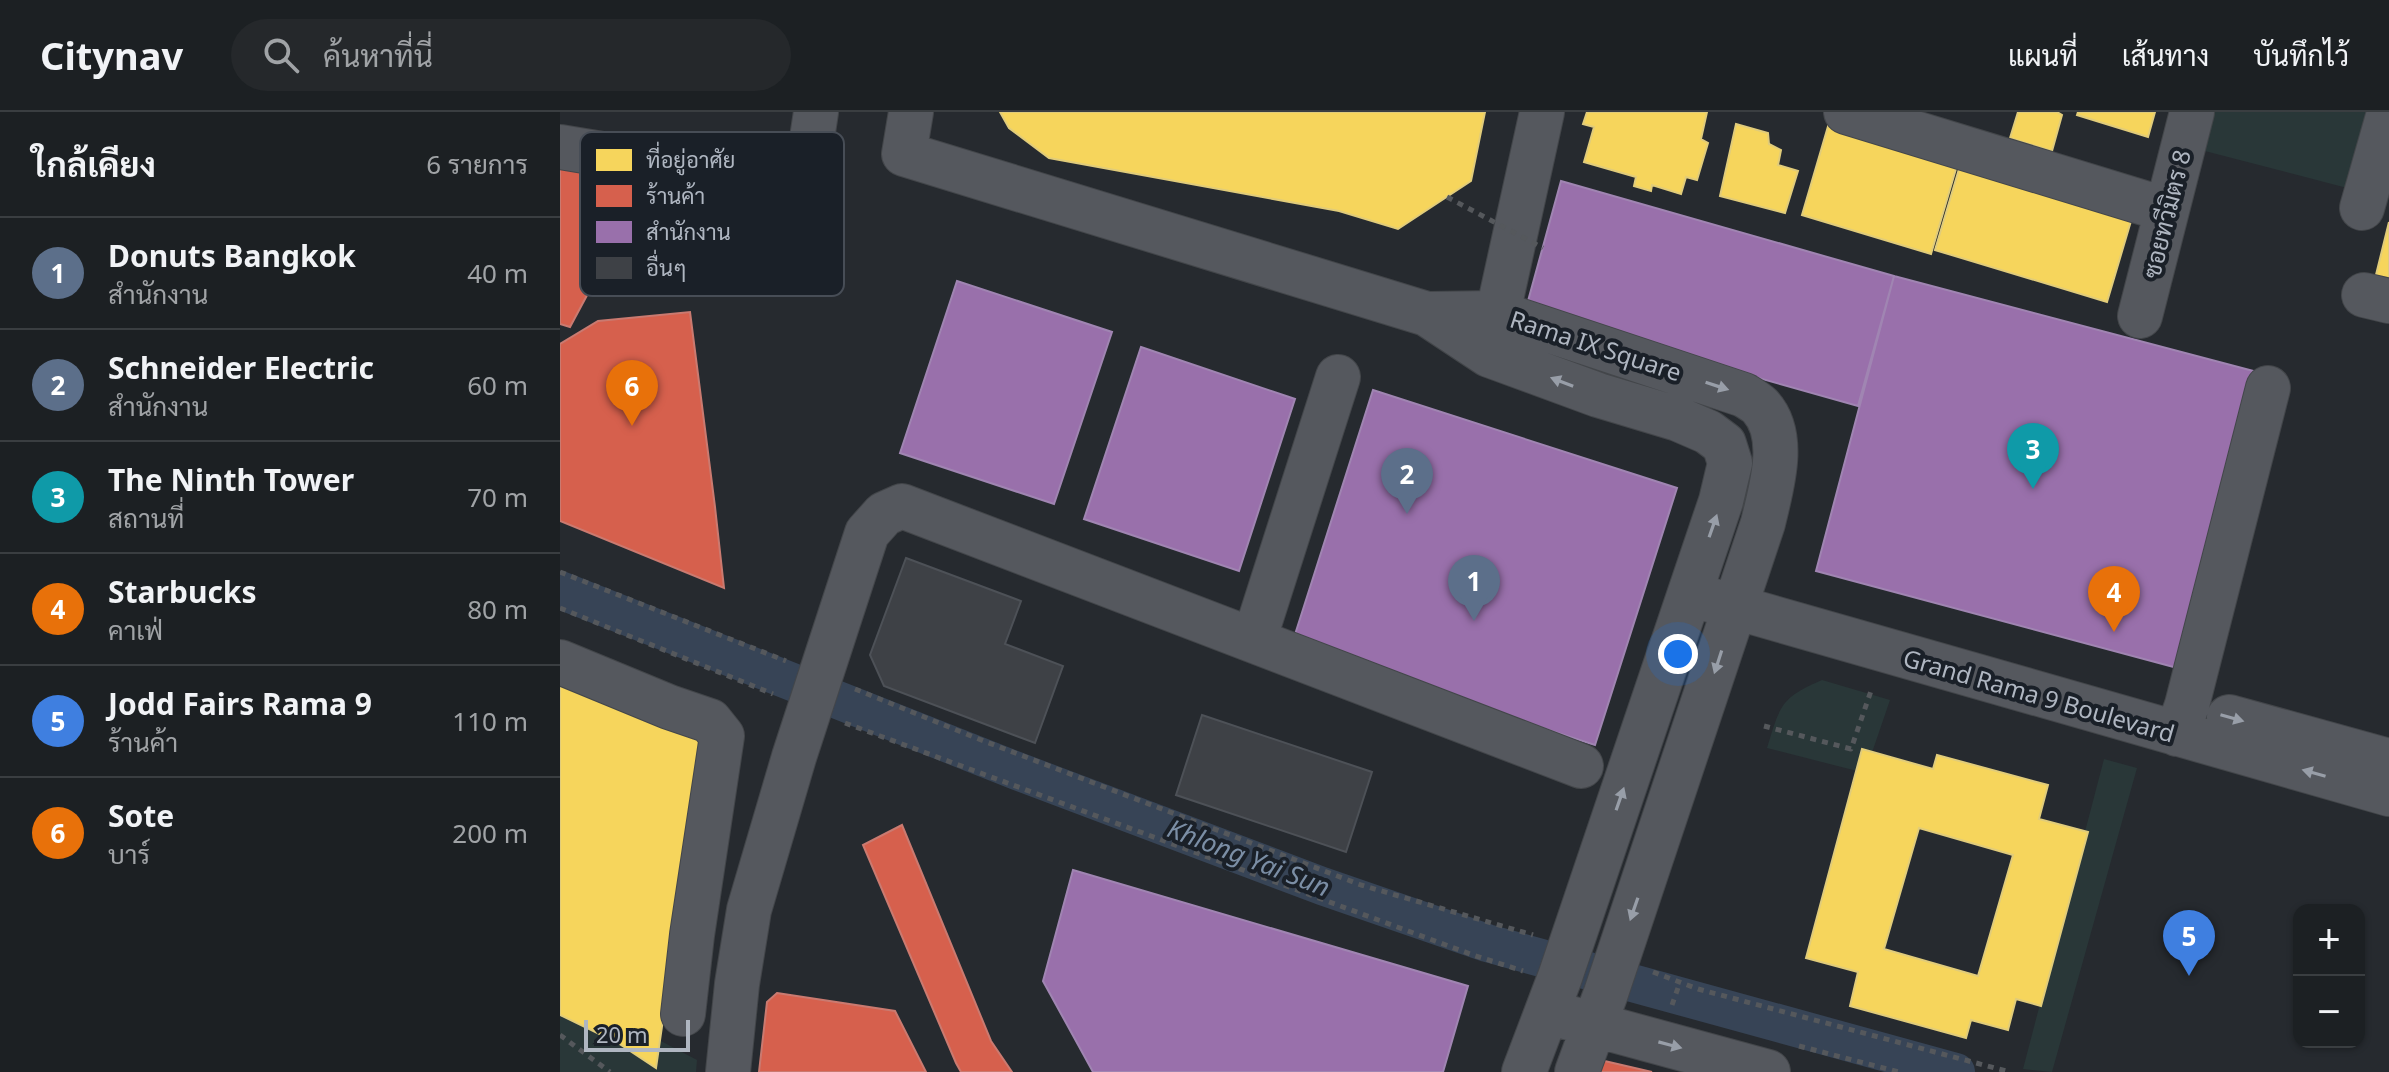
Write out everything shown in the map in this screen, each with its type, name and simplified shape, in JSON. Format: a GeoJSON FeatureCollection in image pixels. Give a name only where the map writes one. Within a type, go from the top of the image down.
{"type":"FeatureCollection","features":[{"type":"Feature","properties":{"kind":"street"},"geometry":{"type":"LineString","coordinates":[[813,132],[816,112]]}},
{"type":"Feature","properties":{"kind":"street"},"geometry":{"type":"LineString","coordinates":[[911,112],[904,154],[1427,314]]}},
{"type":"Feature","properties":{"kind":"street"},"geometry":{"type":"LineString","coordinates":[[1489,355],[1542,112]]}},
{"type":"Feature","properties":{"kind":"street"},"geometry":{"type":"LineString","coordinates":[[1846,112],[1941,127],[2167,210]]}},
{"type":"Feature","properties":{"kind":"street","name":"ซอยทวีมิตร 8"},"geometry":{"type":"LineString","coordinates":[[2140,316],[2192,112]]}},
{"type":"Feature","properties":{"kind":"street"},"geometry":{"type":"LineString","coordinates":[[2362,208],[2389,113]]}},
{"type":"Feature","properties":{"kind":"street"},"geometry":{"type":"LineString","coordinates":[[560,147],[580,150]]}},
{"type":"Feature","properties":{"kind":"street","name":"Rama IX Square"},"geometry":{"type":"LineString","coordinates":[[1427,314],[1497,313],[1744,395],[1761,407],[1772,429],[1776,459],[1763,523],[1577,1072]]}},
{"type":"Feature","properties":{"kind":"street","name":"Rama IX Square"},"geometry":{"type":"LineString","coordinates":[[1427,314],[1489,355],[1708,432],[1724,444],[1730,463],[1694,582],[1555,972],[1524,1072]]}},
{"type":"Feature","properties":{"kind":"street"},"geometry":{"type":"LineString","coordinates":[[1254,640],[1338,377]]}},
{"type":"Feature","properties":{"kind":"street"},"geometry":{"type":"LineString","coordinates":[[2182,720],[2268,388]]}},
{"type":"Feature","properties":{"kind":"street"},"geometry":{"type":"LineString","coordinates":[[728,1072],[749,910],[815,692],[867,533],[884,514],[902,506],[1581,766]]}},
{"type":"Feature","properties":{"kind":"street","name":"Grand Rama 9 Boulevard"},"geometry":{"type":"LineString","coordinates":[[1694,582],[2182,720],[2389,794]]}},
{"type":"Feature","properties":{"kind":"street"},"geometry":{"type":"LineString","coordinates":[[560,662],[710,721],[722,736],[683,1014]]}},
{"type":"Feature","properties":{"kind":"street","name":"Grand Rama 9 Boulevard"},"geometry":{"type":"LineString","coordinates":[[2182,720],[2389,761]]}},
{"type":"Feature","properties":{"kind":"street"},"geometry":{"type":"LineString","coordinates":[[1555,972],[1608,985],[1783,1059]]}},
{"type":"Feature","properties":{"kind":"path"},"geometry":{"type":"LineString","coordinates":[[1447,197],[1543,248]]}},
{"type":"Feature","properties":{"kind":"path"},"geometry":{"type":"LineString","coordinates":[[560,572],[815,692],[1473,955],[1555,972]]}},
{"type":"Feature","properties":{"kind":"path"},"geometry":{"type":"LineString","coordinates":[[560,608],[815,692],[990,744],[1361,885],[1555,972]]}},
{"type":"Feature","properties":{"kind":"path"},"geometry":{"type":"LineString","coordinates":[[1764,726],[1851,749],[1872,688]]}},
{"type":"Feature","properties":{"kind":"path"},"geometry":{"type":"LineString","coordinates":[[1608,985],[1698,989],[2010,1072]]}},
{"type":"Feature","properties":{"kind":"path"},"geometry":{"type":"LineString","coordinates":[[1671,1010],[1679,985]]}},
{"type":"Feature","properties":{"kind":"path"},"geometry":{"type":"LineString","coordinates":[[560,1035],[610,1072]]}},
{"type":"Feature","properties":{"kind":"path"},"geometry":{"type":"LineString","coordinates":[[1783,1059],[1899,1072]]}},
{"type":"Feature","properties":{"kind":"shaded area"},"geometry":{"type":"Polygon","coordinates":[[[2211,112],[2371,112],[2351,189],[2201,150],[2211,112]]]}},
{"type":"Feature","properties":{"kind":"shaded area"},"geometry":{"type":"Polygon","coordinates":[[[1822,680],[1890,700],[1865,773],[1767,748],[1784,705],[1798,692],[1822,680]]]}},
{"type":"Feature","properties":{"kind":"shaded area"},"geometry":{"type":"Polygon","coordinates":[[[2104,759],[2137,768],[2052,1072],[2023,1069],[2104,759]]]}},
{"type":"Feature","properties":{"kind":"shaded area"},"geometry":{"type":"Polygon","coordinates":[[[570,993],[697,1060],[696,1072],[560,1072],[560,997],[570,993]]]}},
{"type":"Feature","properties":{"kind":"building: ที่อยู่อาศัย"},"geometry":{"type":"Polygon","coordinates":[[[1000,112],[1485,112],[1471,181],[1398,229],[1339,211],[1049,158],[1009,128],[1000,112]]]}},
{"type":"Feature","properties":{"kind":"building: ที่อยู่อาศัย"},"geometry":{"type":"Polygon","coordinates":[[[1587,112],[1707,112],[1701,139],[1708,143],[1697,180],[1686,177],[1681,194],[1652,185],[1651,191],[1634,186],[1636,177],[1584,162],[1594,127],[1583,124],[1587,112]]]}},
{"type":"Feature","properties":{"kind":"building: ที่อยู่อาศัย"},"geometry":{"type":"Polygon","coordinates":[[[2018,112],[2057,112],[2062,115],[2052,151],[2010,138],[2018,112]]]}},
{"type":"Feature","properties":{"kind":"building: ที่อยู่อาศัย"},"geometry":{"type":"Polygon","coordinates":[[[2078,112],[2155,112],[2148,137],[2077,115],[2078,112]]]}},
{"type":"Feature","properties":{"kind":"building: ที่อยู่อาศัย"},"geometry":{"type":"Polygon","coordinates":[[[1829,123],[1958,162],[1931,254],[1802,215],[1829,123]]]}},
{"type":"Feature","properties":{"kind":"building: ที่อยู่อาศัย"},"geometry":{"type":"Polygon","coordinates":[[[1736,124],[1768,133],[1769,144],[1781,150],[1778,165],[1798,171],[1785,213],[1720,196],[1736,124]]]}},
{"type":"Feature","properties":{"kind":"building: ที่อยู่อาศัย"},"geometry":{"type":"Polygon","coordinates":[[[1959,169],[2131,221],[2107,302],[1935,250],[1959,169]]]}},
{"type":"Feature","properties":{"kind":"building: ที่อยู่อาศัย"},"geometry":{"type":"Polygon","coordinates":[[[2389,222],[2389,291],[2373,287],[2389,222]]]}},
{"type":"Feature","properties":{"kind":"building: ที่อยู่อาศัย"},"geometry":{"type":"Polygon","coordinates":[[[560,683],[704,735],[656,1068],[618,1043],[560,1015],[560,683]]]}},
{"type":"Feature","properties":{"kind":"building: ที่อยู่อาศัย"},"geometry":{"type":"Polygon","coordinates":[[[1862,749],[1933,769],[1937,755],[2048,785],[2039,819],[2088,832],[2041,1006],[2016,999],[2008,1030],[1971,1020],[1966,1038],[1850,1006],[1858,972],[1806,958],[1862,749]],[[1919,828],[1884,949],[1978,976],[2013,855],[1919,828]]]}},
{"type":"Feature","properties":{"kind":"building: ร้านค้า"},"geometry":{"type":"Polygon","coordinates":[[[560,162],[580,167],[580,296],[587,296],[570,327],[560,324],[560,162]]]}},
{"type":"Feature","properties":{"kind":"building: ร้านค้า"},"geometry":{"type":"Polygon","coordinates":[[[690,312],[724,588],[560,521],[560,344],[598,321],[690,312]]]}},
{"type":"Feature","properties":{"kind":"building: ร้านค้า"},"geometry":{"type":"Polygon","coordinates":[[[902,825],[991,1041],[1012,1072],[961,1072],[956,1063],[863,845],[902,825]]]}},
{"type":"Feature","properties":{"kind":"building: ร้านค้า"},"geometry":{"type":"Polygon","coordinates":[[[777,993],[895,1011],[926,1072],[759,1072],[767,1002],[777,993]]]}},
{"type":"Feature","properties":{"kind":"building: ร้านค้า"},"geometry":{"type":"Polygon","coordinates":[[[1596,1059],[1652,1072],[1591,1072],[1596,1059]]]}},
{"type":"Feature","properties":{"kind":"building: สำนักงาน"},"geometry":{"type":"Polygon","coordinates":[[[1561,181],[1894,276],[1858,406],[1525,312],[1561,181]]]}},
{"type":"Feature","properties":{"kind":"building: สำนักงาน"},"geometry":{"type":"Polygon","coordinates":[[[1894,276],[2261,373],[2181,669],[1816,571],[1894,276]]]}},
{"type":"Feature","properties":{"kind":"building: สำนักงาน"},"geometry":{"type":"Polygon","coordinates":[[[957,281],[1112,332],[1054,504],[900,453],[957,281]]]}},
{"type":"Feature","properties":{"kind":"building: สำนักงาน"},"geometry":{"type":"Polygon","coordinates":[[[1141,347],[1295,399],[1239,571],[1084,519],[1141,347]]]}},
{"type":"Feature","properties":{"kind":"building: สำนักงาน"},"geometry":{"type":"Polygon","coordinates":[[[1373,390],[1677,488],[1595,745],[1291,647],[1373,390]]]}},
{"type":"Feature","properties":{"kind":"building: สำนักงาน"},"geometry":{"type":"Polygon","coordinates":[[[1073,870],[1468,986],[1443,1072],[1093,1072],[1043,981],[1073,870]]]}},
{"type":"Feature","properties":{"kind":"building: อื่นๆ"},"geometry":{"type":"Polygon","coordinates":[[[906,558],[1021,601],[1005,644],[1063,666],[1035,743],[884,686],[870,655],[906,558]]]}},
{"type":"Feature","properties":{"kind":"building: อื่นๆ"},"geometry":{"type":"Polygon","coordinates":[[[1202,715],[1372,772],[1346,852],[1176,795],[1202,715]]]}},
{"type":"Feature","properties":{"kind":"waterway","name":"Khlong Yai Sun"},"geometry":{"type":"LineString","coordinates":[[560,590],[1017,771],[1322,886],[1487,943],[1956,1072]]}},
{"type":"Feature","properties":{"kind":"place","name":"Sote"},"geometry":{"type":"Point","coordinates":[632,426]}},
{"type":"Feature","properties":{"kind":"place","name":"The Ninth Tower"},"geometry":{"type":"Point","coordinates":[2033,489]}},
{"type":"Feature","properties":{"kind":"place","name":"Schneider Electric"},"geometry":{"type":"Point","coordinates":[1407,514]}},
{"type":"Feature","properties":{"kind":"place","name":"Donuts Bangkok"},"geometry":{"type":"Point","coordinates":[1474,621]}},
{"type":"Feature","properties":{"kind":"place","name":"Starbucks"},"geometry":{"type":"Point","coordinates":[2114,632]}},
{"type":"Feature","properties":{"kind":"place","name":"Jodd Fairs Rama 9"},"geometry":{"type":"Point","coordinates":[2189,976]}}]}
